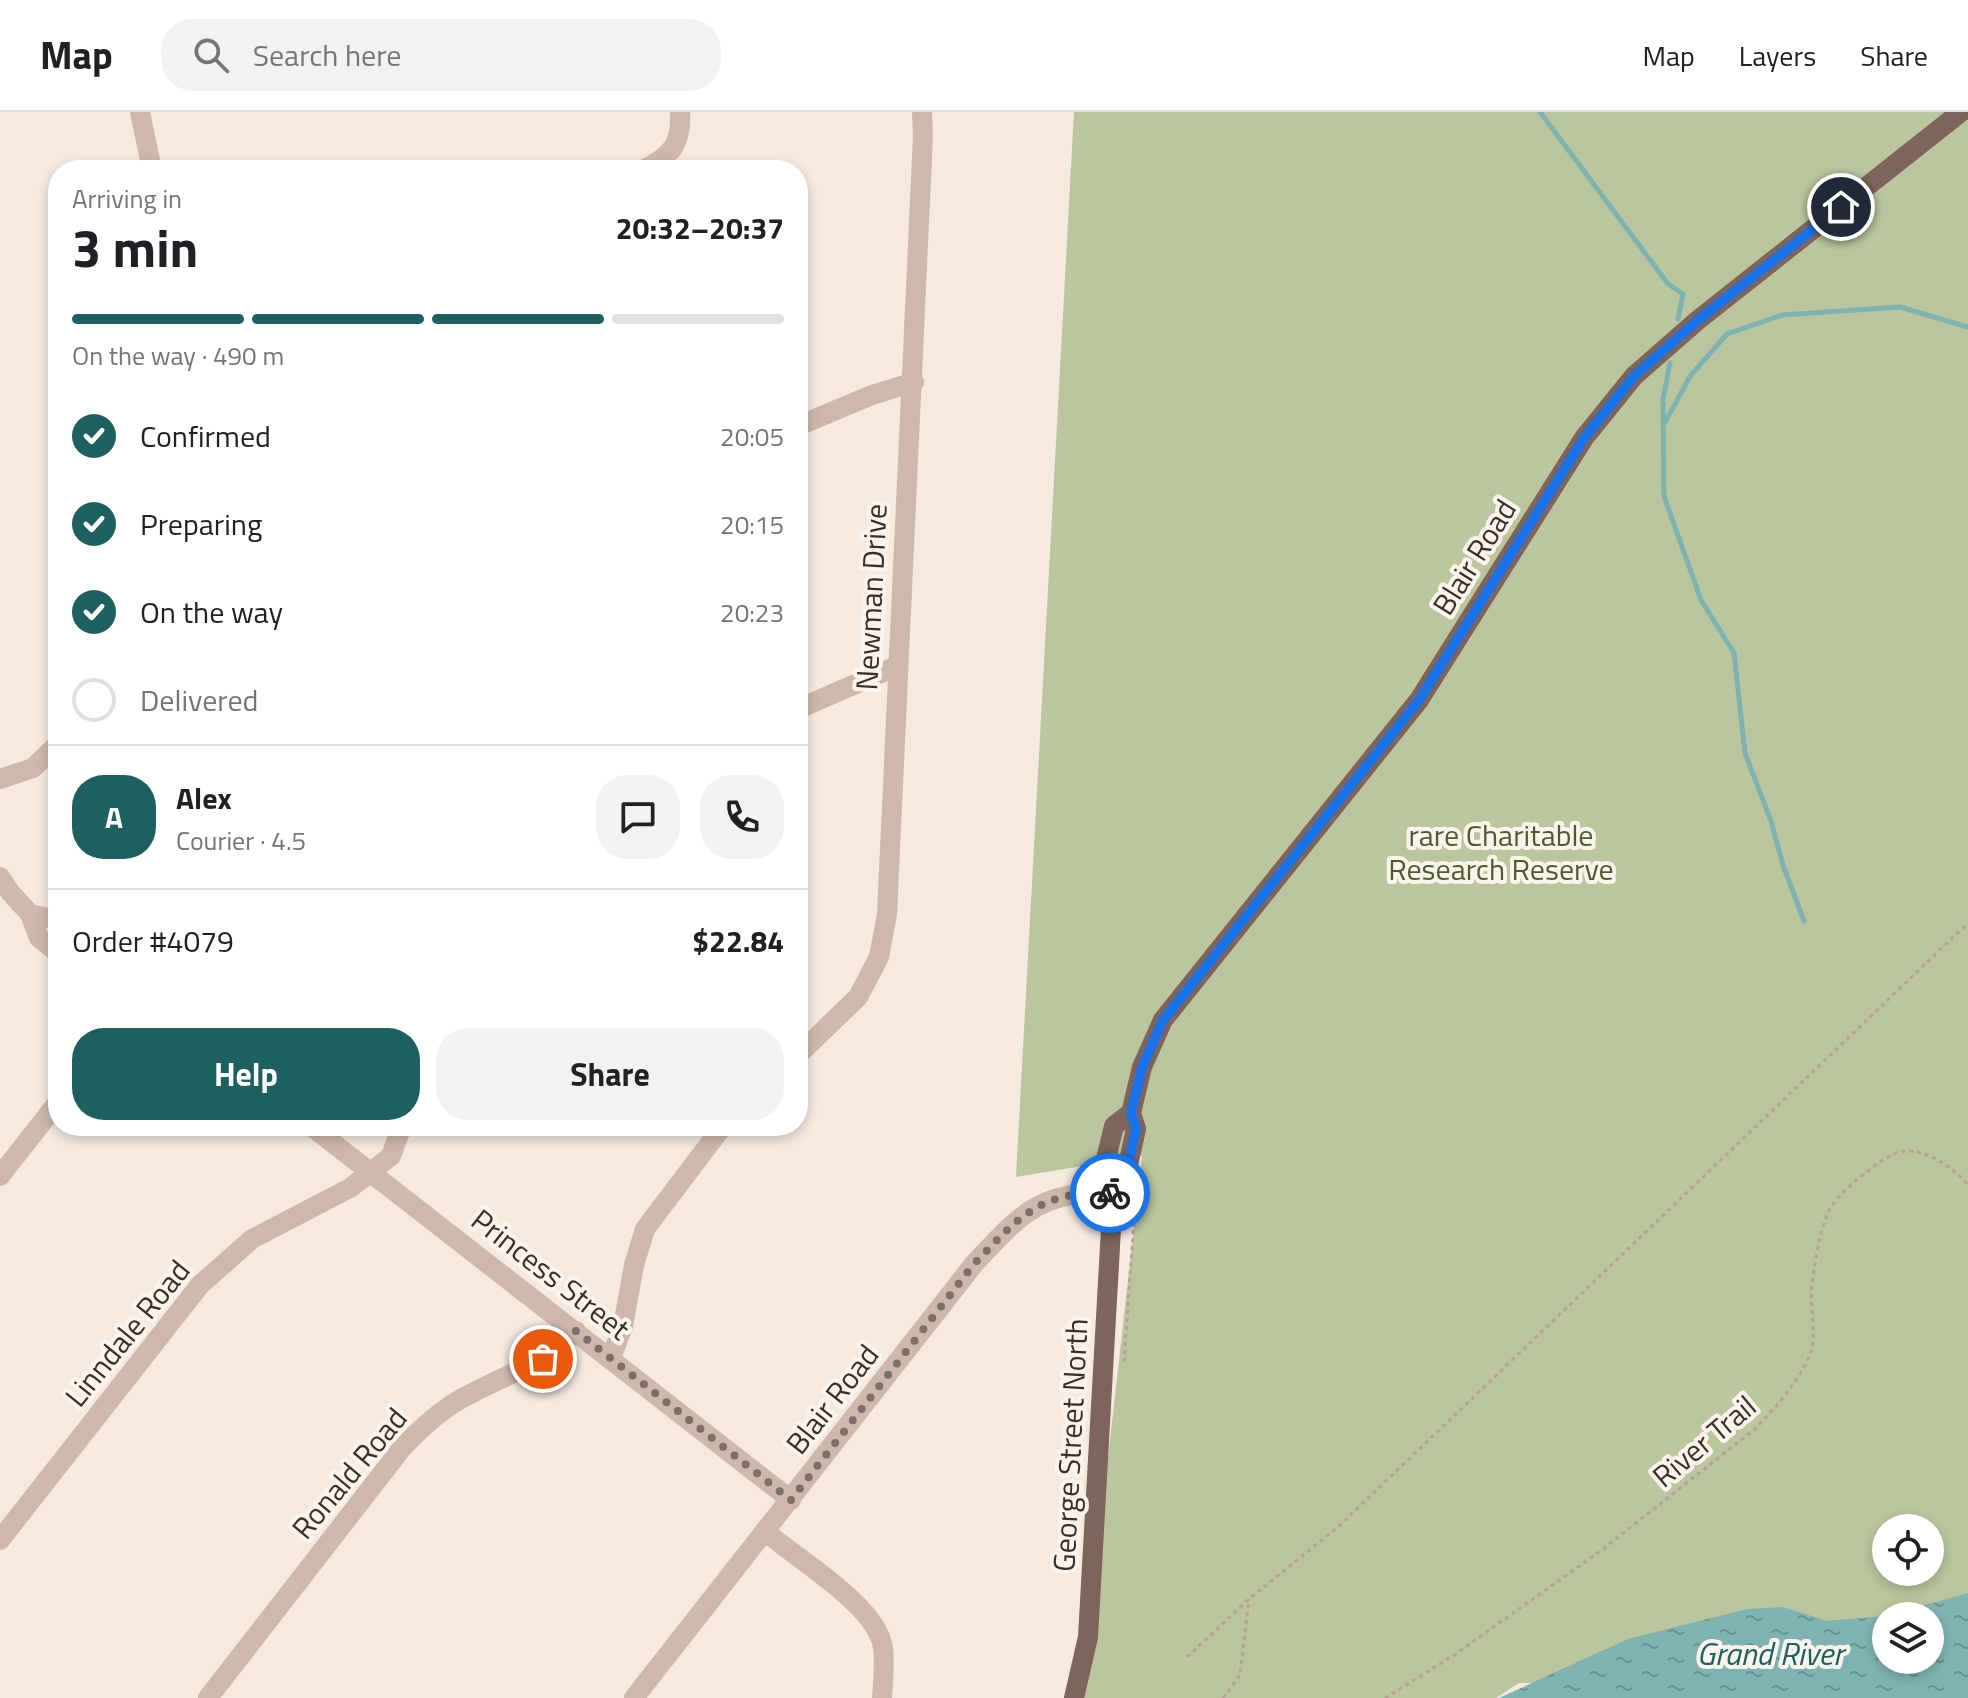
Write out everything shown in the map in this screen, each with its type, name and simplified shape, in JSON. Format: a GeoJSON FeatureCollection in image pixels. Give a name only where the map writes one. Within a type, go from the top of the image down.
{"type":"FeatureCollection","features":[{"type":"Feature","properties":{"kind":"main road","name":"Blair Road"},"geometry":{"type":"LineString","coordinates":[[1113,1193],[1105,1163],[1114,1126],[1131,1113],[1142,1067],[1163,1020],[1419,700],[1584,438],[1634,376],[1698,320],[1961,112]]}},
{"type":"Feature","properties":{"kind":"main road","name":"George Street North"},"geometry":{"type":"LineString","coordinates":[[1074,1698],[1088,1637],[1113,1193]]}},
{"type":"Feature","properties":{"kind":"street"},"geometry":{"type":"LineString","coordinates":[[140,112],[150,160]]}},
{"type":"Feature","properties":{"kind":"street"},"geometry":{"type":"LineString","coordinates":[[659,160],[671,152],[679,135],[680,112]]}},
{"type":"Feature","properties":{"kind":"street","name":"Newman Drive"},"geometry":{"type":"LineString","coordinates":[[808,1045],[858,997],[879,957],[887,914],[897,666],[914,382],[922,112]]}},
{"type":"Feature","properties":{"kind":"street"},"geometry":{"type":"LineString","coordinates":[[808,422],[872,395],[914,382]]}},
{"type":"Feature","properties":{"kind":"street"},"geometry":{"type":"LineString","coordinates":[[808,705],[897,666]]}},
{"type":"Feature","properties":{"kind":"street"},"geometry":{"type":"LineString","coordinates":[[0,779],[33,768],[48,754]]}},
{"type":"Feature","properties":{"kind":"street"},"geometry":{"type":"LineString","coordinates":[[0,877],[30,914],[39,938],[48,945]]}},
{"type":"Feature","properties":{"kind":"street"},"geometry":{"type":"LineString","coordinates":[[30,914],[48,918]]}},
{"type":"Feature","properties":{"kind":"street"},"geometry":{"type":"LineString","coordinates":[[0,1176],[48,1115]]}},
{"type":"Feature","properties":{"kind":"street","name":"Princess Street"},"geometry":{"type":"LineString","coordinates":[[324,1136],[791,1500]]}},
{"type":"Feature","properties":{"kind":"street","name":"Linndale Road"},"geometry":{"type":"LineString","coordinates":[[0,1540],[200,1285],[252,1239],[350,1188],[391,1156],[398,1136]]}},
{"type":"Feature","properties":{"kind":"street"},"geometry":{"type":"LineString","coordinates":[[611,1358],[623,1326],[634,1265],[645,1229],[715,1136]]}},
{"type":"Feature","properties":{"kind":"street","name":"Blair Road"},"geometry":{"type":"LineString","coordinates":[[634,1698],[974,1264],[1028,1211],[1050,1199],[1081,1192],[1113,1193]]}},
{"type":"Feature","properties":{"kind":"street","name":"Ronald Road"},"geometry":{"type":"LineString","coordinates":[[208,1698],[402,1448],[424,1425],[460,1400],[543,1359],[576,1331]]}},
{"type":"Feature","properties":{"kind":"street"},"geometry":{"type":"LineString","coordinates":[[766,1532],[855,1602],[877,1626],[883,1647],[882,1698]]}},
{"type":"Feature","properties":{"kind":"path"},"geometry":{"type":"LineString","coordinates":[[1187,1657],[1249,1599],[1338,1527],[1968,923]]}},
{"type":"Feature","properties":{"kind":"path","name":"River Trail"},"geometry":{"type":"LineString","coordinates":[[1385,1698],[1454,1655],[1602,1550],[1756,1428],[1773,1410],[1809,1358],[1813,1347],[1811,1288],[1827,1214],[1839,1196],[1882,1160],[1900,1151],[1925,1154],[1962,1177],[1968,1185]]}},
{"type":"Feature","properties":{"kind":"path"},"geometry":{"type":"LineString","coordinates":[[1223,1698],[1240,1675],[1249,1599]]}},
{"type":"Feature","properties":{"kind":"green space","name":"rare Charitable Research Reserve"},"geometry":{"type":"Polygon","coordinates":[[[1074,112],[1968,112],[1968,1687],[1519,1683],[1496,1698],[1081,1698],[1142,1156],[1016,1177],[1074,112]]]}},
{"type":"Feature","properties":{"kind":"water","name":"Grand River"},"geometry":{"type":"Polygon","coordinates":[[[1968,1593],[1968,1698],[1499,1698],[1628,1639],[1747,1609],[1783,1607],[1827,1621],[1872,1617],[1872,1674],[1944,1674],[1944,1602],[1936,1602],[1968,1593]]]}},
{"type":"Feature","properties":{"kind":"waterway"},"geometry":{"type":"LineString","coordinates":[[1540,112],[1668,284],[1683,294],[1678,319]]}},
{"type":"Feature","properties":{"kind":"waterway"},"geometry":{"type":"LineString","coordinates":[[1665,422],[1691,375],[1727,334],[1782,315],[1900,307],[1968,327]]}},
{"type":"Feature","properties":{"kind":"waterway"},"geometry":{"type":"LineString","coordinates":[[1670,363],[1663,400],[1664,496],[1701,600],[1734,653],[1745,753],[1804,921]]}},
{"type":"Feature","properties":{"kind":"way so far"},"geometry":{"type":"LineString","coordinates":[[543,1359],[576,1331],[791,1500],[974,1264],[998,1239],[1028,1211],[1050,1199],[1081,1192],[1110,1193]]}},
{"type":"Feature","properties":{"kind":"route"},"geometry":{"type":"LineString","coordinates":[[1110,1193],[1113,1193],[1128,1165],[1136,1129],[1131,1113],[1142,1067],[1163,1020],[1419,700],[1584,438],[1634,376],[1698,320],[1841,207]]}}]}
